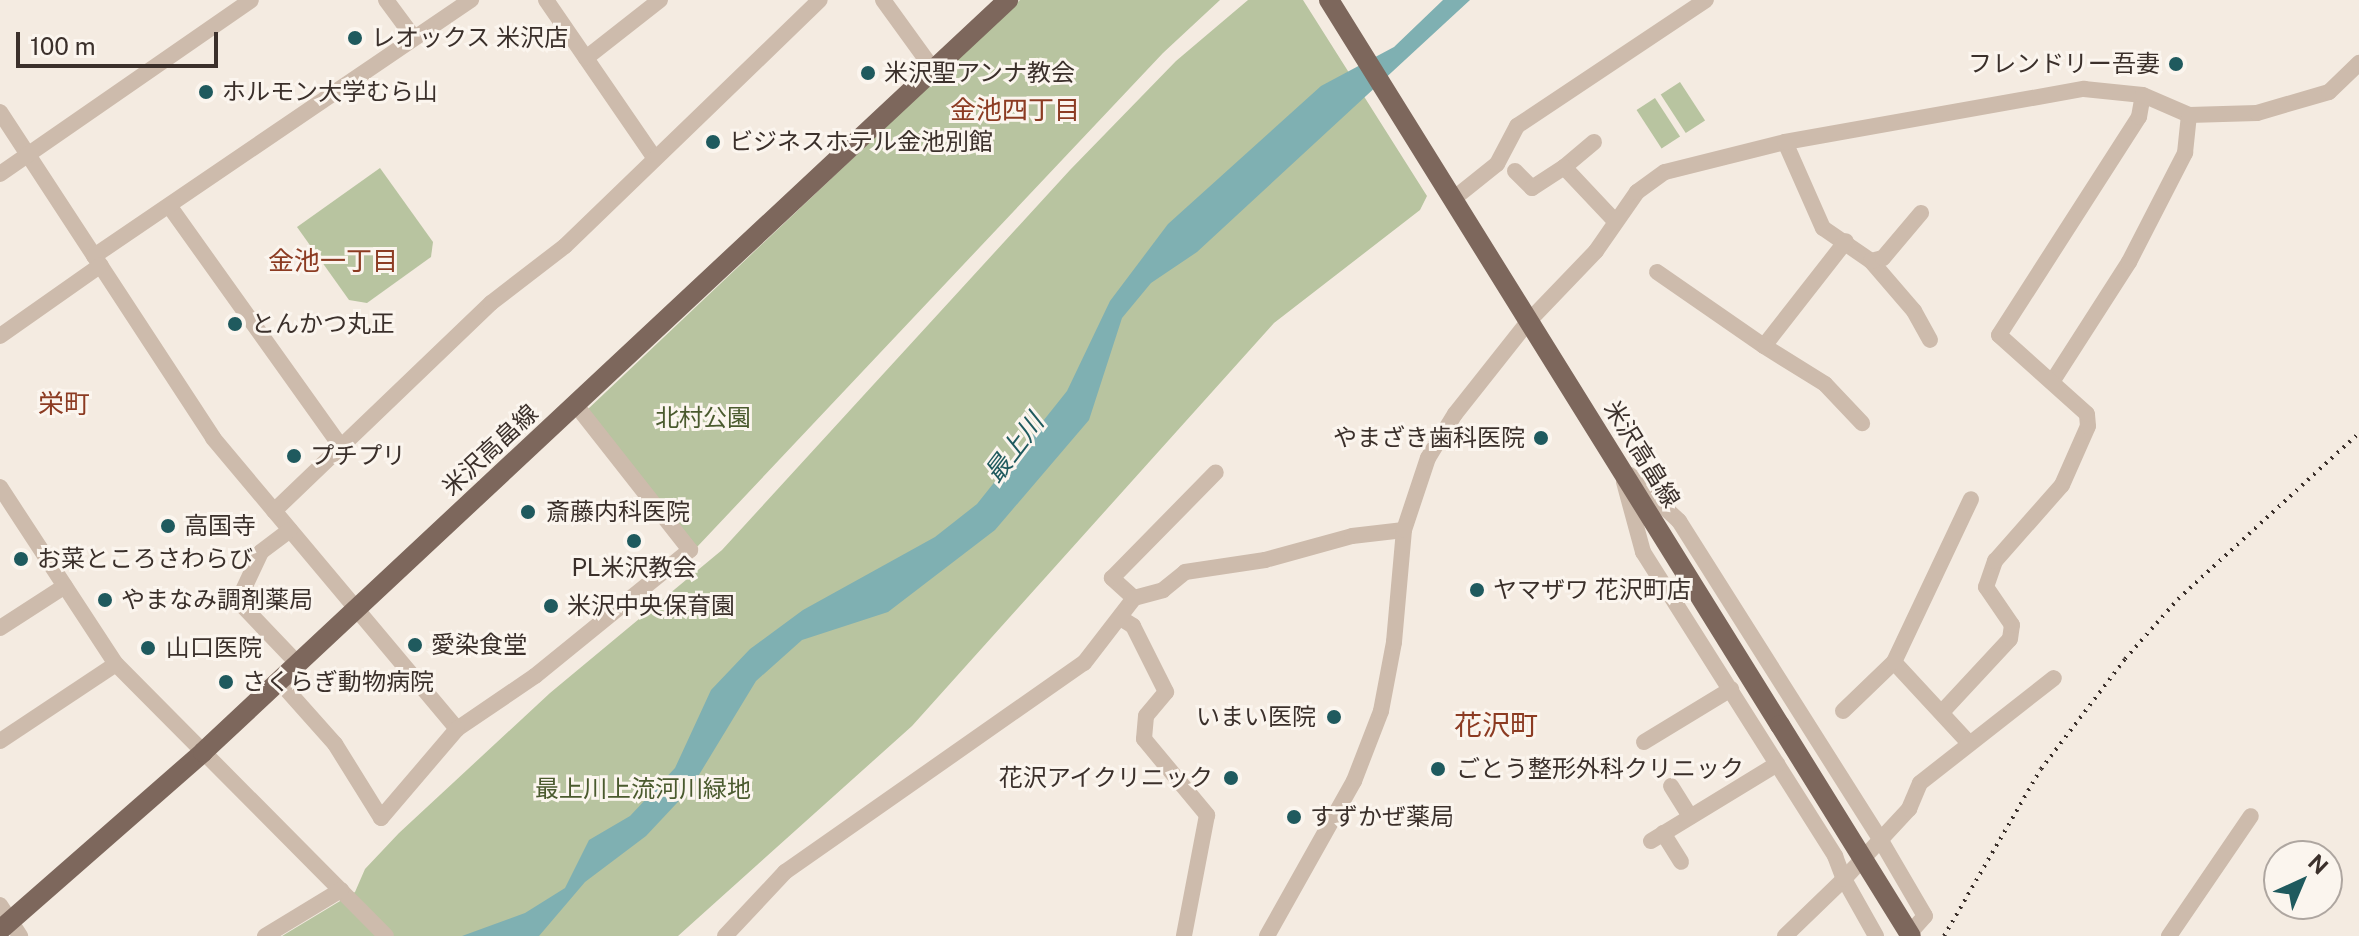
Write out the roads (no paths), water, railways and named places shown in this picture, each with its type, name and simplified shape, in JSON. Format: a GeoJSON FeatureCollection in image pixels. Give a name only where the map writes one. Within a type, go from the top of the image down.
{"type":"FeatureCollection","features":[{"type":"Feature","properties":{"kind":"main road","name":"米沢高畠線"},"geometry":{"type":"LineString","coordinates":[[8,923],[203,752],[1008,0]]}},
{"type":"Feature","properties":{"kind":"main road","name":"米沢高畠線"},"geometry":{"type":"LineString","coordinates":[[1329,0],[1909,936]]}},
{"type":"Feature","properties":{"kind":"street"},"geometry":{"type":"LineString","coordinates":[[0,174],[251,0]]}},
{"type":"Feature","properties":{"kind":"street"},"geometry":{"type":"LineString","coordinates":[[386,0],[414,38]]}},
{"type":"Feature","properties":{"kind":"street"},"geometry":{"type":"LineString","coordinates":[[0,336],[170,207],[471,0]]}},
{"type":"Feature","properties":{"kind":"street"},"geometry":{"type":"LineString","coordinates":[[546,0],[654,157]]}},
{"type":"Feature","properties":{"kind":"street"},"geometry":{"type":"LineString","coordinates":[[586,58],[660,0]]}},
{"type":"Feature","properties":{"kind":"street"},"geometry":{"type":"LineString","coordinates":[[274,511],[491,303],[565,246],[820,0]]}},
{"type":"Feature","properties":{"kind":"street"},"geometry":{"type":"LineString","coordinates":[[883,0],[933,69]]}},
{"type":"Feature","properties":{"kind":"street"},"geometry":{"type":"LineString","coordinates":[[1447,192],[1497,164],[1517,126],[1706,0]]}},
{"type":"Feature","properties":{"kind":"street"},"geometry":{"type":"LineString","coordinates":[[1267,936],[1354,781],[1381,711],[1394,642],[1404,530],[1428,458],[1455,414],[1528,322],[1596,251],[1614,220],[1637,192],[1665,172],[1785,142],[2084,89],[2143,95],[2189,115],[2257,113],[2329,92],[2359,63]]}},
{"type":"Feature","properties":{"kind":"street"},"geometry":{"type":"LineString","coordinates":[[1943,711],[2010,639],[2012,625],[1986,587],[1995,561],[2062,485],[2088,426],[2087,414],[1999,335],[2139,117],[2143,95]]}},
{"type":"Feature","properties":{"kind":"street"},"geometry":{"type":"LineString","coordinates":[[0,112],[213,438],[457,729]]}},
{"type":"Feature","properties":{"kind":"street"},"geometry":{"type":"LineString","coordinates":[[2052,382],[2129,262],[2185,153],[2189,115]]}},
{"type":"Feature","properties":{"kind":"street"},"geometry":{"type":"LineString","coordinates":[[1515,171],[1532,188],[1594,142]]}},
{"type":"Feature","properties":{"kind":"street"},"geometry":{"type":"LineString","coordinates":[[1785,142],[1823,228],[1871,261],[1914,311],[1930,340]]}},
{"type":"Feature","properties":{"kind":"street"},"geometry":{"type":"LineString","coordinates":[[1564,167],[1614,220]]}},
{"type":"Feature","properties":{"kind":"street"},"geometry":{"type":"LineString","coordinates":[[170,207],[340,445]]}},
{"type":"Feature","properties":{"kind":"street"},"geometry":{"type":"LineString","coordinates":[[1871,261],[1883,258],[1921,213]]}},
{"type":"Feature","properties":{"kind":"street"},"geometry":{"type":"LineString","coordinates":[[1764,346],[1846,241]]}},
{"type":"Feature","properties":{"kind":"street"},"geometry":{"type":"LineString","coordinates":[[1657,272],[1825,384],[1862,423]]}},
{"type":"Feature","properties":{"kind":"street"},"geometry":{"type":"LineString","coordinates":[[278,680],[335,744],[381,818],[457,729],[535,676],[690,550],[576,405]]}},
{"type":"Feature","properties":{"kind":"street"},"geometry":{"type":"LineString","coordinates":[[1619,467],[1643,552],[1835,856],[1844,879],[1876,936]]}},
{"type":"Feature","properties":{"kind":"street"},"geometry":{"type":"LineString","coordinates":[[1619,467],[1679,521],[1880,839],[1925,916],[1909,936]]}},
{"type":"Feature","properties":{"kind":"street"},"geometry":{"type":"LineString","coordinates":[[1134,598],[1112,578],[1216,472]]}},
{"type":"Feature","properties":{"kind":"street"},"geometry":{"type":"LineString","coordinates":[[0,487],[116,664],[386,936]]}},
{"type":"Feature","properties":{"kind":"street"},"geometry":{"type":"LineString","coordinates":[[1843,711],[1894,662],[1971,499]]}},
{"type":"Feature","properties":{"kind":"street"},"geometry":{"type":"LineString","coordinates":[[290,530],[261,552],[238,601],[297,663]]}},
{"type":"Feature","properties":{"kind":"street"},"geometry":{"type":"LineString","coordinates":[[725,936],[785,872],[1084,663],[1122,619],[1134,598],[1163,590],[1185,572],[1265,560],[1352,536],[1404,530]]}},
{"type":"Feature","properties":{"kind":"street"},"geometry":{"type":"LineString","coordinates":[[0,628],[65,586]]}},
{"type":"Feature","properties":{"kind":"street"},"geometry":{"type":"LineString","coordinates":[[1122,619],[1133,626],[1166,692],[1146,716],[1144,739],[1207,815],[1184,936]]}},
{"type":"Feature","properties":{"kind":"street"},"geometry":{"type":"LineString","coordinates":[[1894,662],[1943,711],[1968,742]]}},
{"type":"Feature","properties":{"kind":"street"},"geometry":{"type":"LineString","coordinates":[[0,741],[116,664]]}},
{"type":"Feature","properties":{"kind":"street"},"geometry":{"type":"LineString","coordinates":[[1785,936],[1909,809],[1920,783],[1968,742],[2054,678]]}},
{"type":"Feature","properties":{"kind":"street"},"geometry":{"type":"LineString","coordinates":[[1644,742],[1731,689]]}},
{"type":"Feature","properties":{"kind":"street"},"geometry":{"type":"LineString","coordinates":[[1681,862],[1657,837],[1777,764]]}},
{"type":"Feature","properties":{"kind":"street"},"geometry":{"type":"LineString","coordinates":[[1671,786],[1690,817]]}},
{"type":"Feature","properties":{"kind":"street"},"geometry":{"type":"LineString","coordinates":[[2169,936],[2251,816]]}},
{"type":"Feature","properties":{"kind":"street"},"geometry":{"type":"LineString","coordinates":[[265,936],[341,890]]}},
{"type":"Feature","properties":{"kind":"water"},"geometry":{"type":"Polygon","coordinates":[[[1443,0],[1470,0],[1197,252],[1151,283],[1122,318],[1089,420],[995,530],[888,612],[802,640],[756,681],[691,788],[646,836],[585,882],[539,936],[462,936],[525,913],[565,888],[589,840],[630,816],[675,768],[711,690],[750,649],[803,610],[935,537],[977,504],[1067,391],[1110,301],[1168,224],[1321,86],[1394,47],[1443,0]]]}},
{"type":"Feature","properties":{"kind":"railway"},"geometry":{"type":"LineString","coordinates":[[1944,936],[2041,769],[2125,659],[2178,599],[2359,433]]}},
{"type":"Feature","properties":{"kind":"place","name":"レオックス 米沢店"},"geometry":{"type":"Point","coordinates":[355,38]}},
{"type":"Feature","properties":{"kind":"place","name":"フレンドリー吾妻"},"geometry":{"type":"Point","coordinates":[2176,64]}},
{"type":"Feature","properties":{"kind":"place","name":"米沢聖アンナ教会"},"geometry":{"type":"Point","coordinates":[868,73]}},
{"type":"Feature","properties":{"kind":"place","name":"ホルモン大学むら山"},"geometry":{"type":"Point","coordinates":[206,92]}},
{"type":"Feature","properties":{"kind":"place","name":"ビジネスホテル金池別館"},"geometry":{"type":"Point","coordinates":[713,142]}},
{"type":"Feature","properties":{"kind":"place","name":"とんかつ丸正"},"geometry":{"type":"Point","coordinates":[235,324]}},
{"type":"Feature","properties":{"kind":"place","name":"やまざき歯科医院"},"geometry":{"type":"Point","coordinates":[1541,438]}},
{"type":"Feature","properties":{"kind":"place","name":"プチプリ"},"geometry":{"type":"Point","coordinates":[294,456]}},
{"type":"Feature","properties":{"kind":"place","name":"斎藤内科医院"},"geometry":{"type":"Point","coordinates":[528,512]}},
{"type":"Feature","properties":{"kind":"place","name":"高国寺"},"geometry":{"type":"Point","coordinates":[168,526]}},
{"type":"Feature","properties":{"kind":"place","name":"PL米沢教会"},"geometry":{"type":"Point","coordinates":[634,541]}},
{"type":"Feature","properties":{"kind":"place","name":"お菜ところさわらび"},"geometry":{"type":"Point","coordinates":[21,559]}},
{"type":"Feature","properties":{"kind":"place","name":"ヤマザワ 花沢町店"},"geometry":{"type":"Point","coordinates":[1477,590]}},
{"type":"Feature","properties":{"kind":"place","name":"やまなみ調剤薬局"},"geometry":{"type":"Point","coordinates":[105,600]}},
{"type":"Feature","properties":{"kind":"place","name":"米沢中央保育園"},"geometry":{"type":"Point","coordinates":[551,606]}},
{"type":"Feature","properties":{"kind":"place","name":"愛染食堂"},"geometry":{"type":"Point","coordinates":[415,645]}},
{"type":"Feature","properties":{"kind":"place","name":"山口医院"},"geometry":{"type":"Point","coordinates":[148,648]}},
{"type":"Feature","properties":{"kind":"place","name":"さくらぎ動物病院"},"geometry":{"type":"Point","coordinates":[226,682]}},
{"type":"Feature","properties":{"kind":"place","name":"いまい医院"},"geometry":{"type":"Point","coordinates":[1334,717]}},
{"type":"Feature","properties":{"kind":"place","name":"ごとう整形外科クリニック"},"geometry":{"type":"Point","coordinates":[1438,769]}},
{"type":"Feature","properties":{"kind":"place","name":"花沢アイクリニック"},"geometry":{"type":"Point","coordinates":[1231,778]}},
{"type":"Feature","properties":{"kind":"place","name":"すずかぜ薬局"},"geometry":{"type":"Point","coordinates":[1294,817]}},
{"type":"Feature","properties":{"kind":"district","name":"金池四丁目"},"geometry":{"type":"Point","coordinates":[1015,110]}},
{"type":"Feature","properties":{"kind":"district","name":"金池一丁目"},"geometry":{"type":"Point","coordinates":[333,261]}},
{"type":"Feature","properties":{"kind":"district","name":"栄町"},"geometry":{"type":"Point","coordinates":[64,404]}},
{"type":"Feature","properties":{"kind":"district","name":"花沢町"},"geometry":{"type":"Point","coordinates":[1496,725]}},
{"type":"Feature","properties":{"kind":"park label","name":"北村公園"},"geometry":{"type":"Point","coordinates":[703,418]}},
{"type":"Feature","properties":{"kind":"park label","name":"最上川上流河川緑地"},"geometry":{"type":"Point","coordinates":[643,789]}},
{"type":"Feature","properties":{"kind":"water label","name":"最上川"},"geometry":{"type":"Point","coordinates":[1014,448]}}]}
